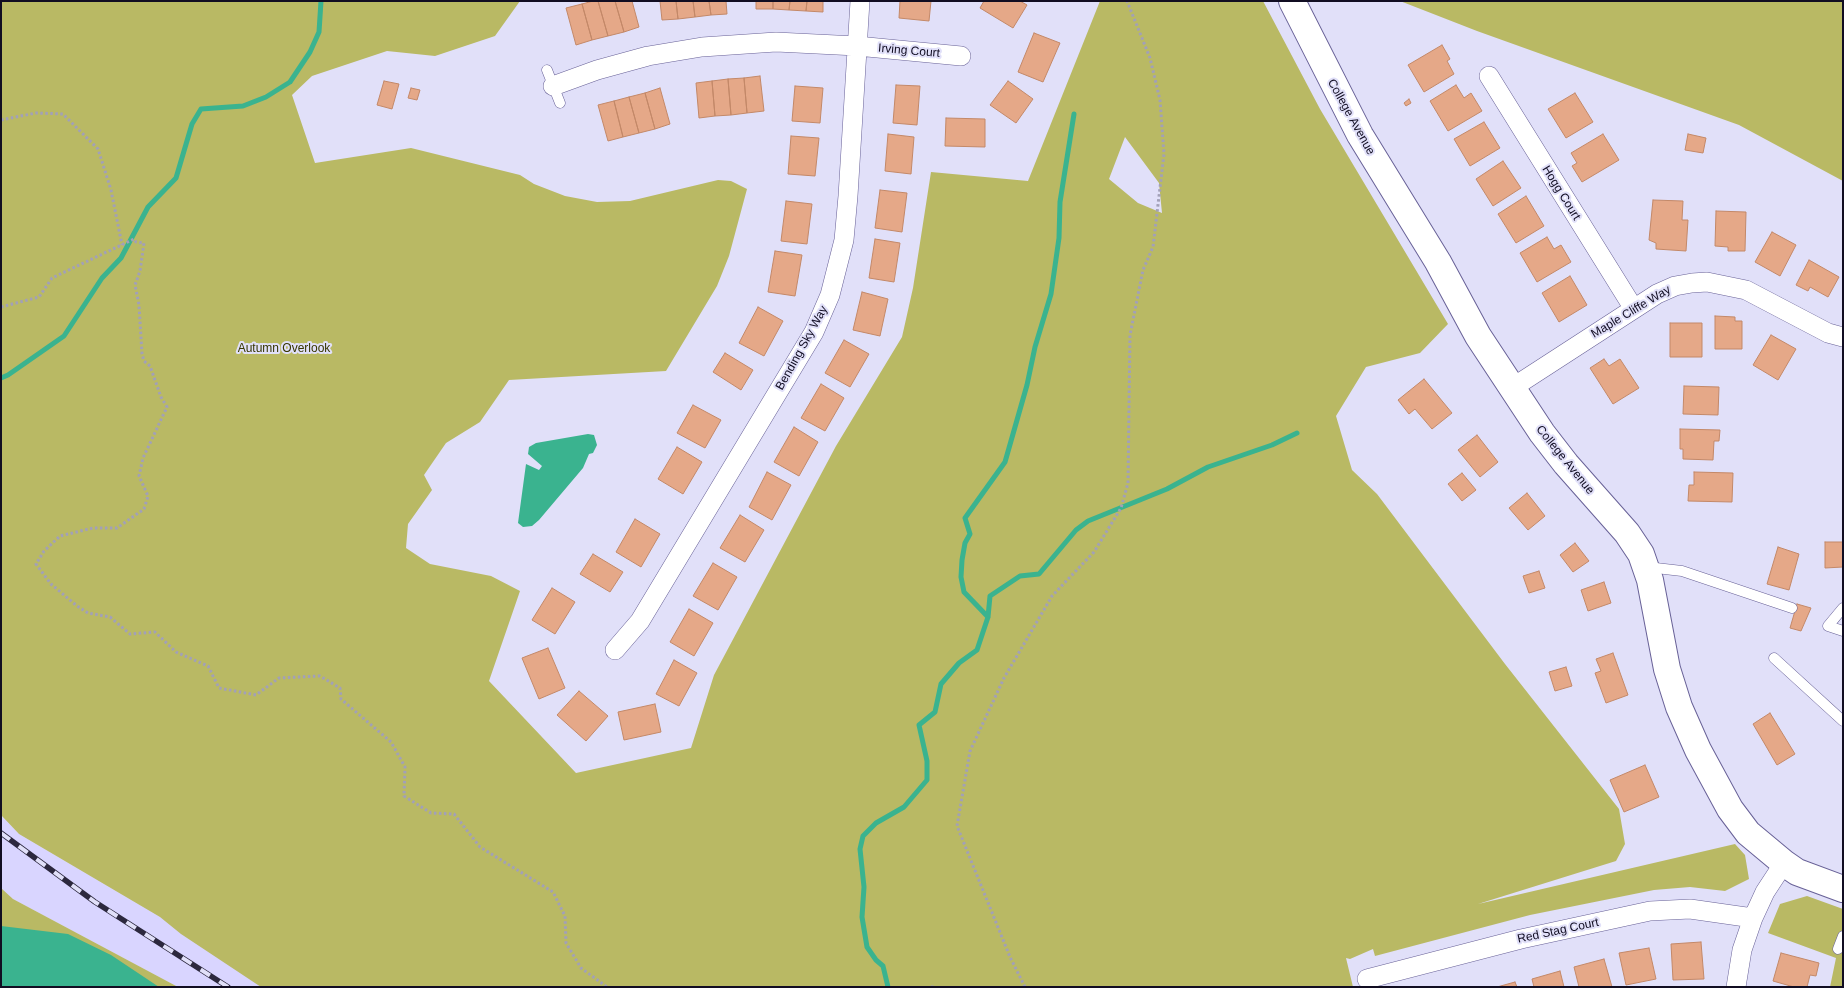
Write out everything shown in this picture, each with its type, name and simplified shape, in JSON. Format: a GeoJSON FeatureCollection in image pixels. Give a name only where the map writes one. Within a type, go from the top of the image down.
{"type":"FeatureCollection","features":[{"type":"Feature","properties":{"kind":"street","name":"Bending Sky Way"},"geometry":{"type":"LineString","coordinates":[[615,650],[640,621],[814,332],[830,295],[844,240],[860,1]]}},
{"type":"Feature","properties":{"kind":"street","name":"College Avenue"},"geometry":{"type":"LineString","coordinates":[[1292,1],[1360,135],[1512,388],[1566,464],[1627,533],[1641,554],[1646,567],[1667,669],[1679,707],[1698,750],[1730,809],[1748,833],[1784,863],[1797,872],[1843,889]]}},
{"type":"Feature","properties":{"kind":"street","name":"Irving Court"},"geometry":{"type":"LineString","coordinates":[[553,86],[605,67],[648,56],[702,47],[776,42],[857,46],[961,56]]}},
{"type":"Feature","properties":{"kind":"street","name":"Hogg Court"},"geometry":{"type":"LineString","coordinates":[[1499,82],[1634,309]]}},
{"type":"Feature","properties":{"kind":"street","name":"Maple Cliffe Way"},"geometry":{"type":"LineString","coordinates":[[1512,388],[1634,309],[1675,286],[1707,282],[1746,290],[1763,296],[1828,333],[1843,337]]}},
{"type":"Feature","properties":{"kind":"street"},"geometry":{"type":"LineString","coordinates":[[1736,987],[1742,950],[1753,918],[1765,892],[1784,863]]}},
{"type":"Feature","properties":{"kind":"street","name":"Red Stag Court"},"geometry":{"type":"LineString","coordinates":[[1367,978],[1521,939],[1650,911],[1690,909],[1753,918]]}},
{"type":"Feature","properties":{"kind":"lane"},"geometry":{"type":"LineString","coordinates":[[1646,567],[1682,571],[1792,608]]}},
{"type":"Feature","properties":{"kind":"lane"},"geometry":{"type":"LineString","coordinates":[[1843,608],[1828,626],[1843,632]]}},
{"type":"Feature","properties":{"kind":"lane"},"geometry":{"type":"LineString","coordinates":[[1774,658],[1843,721]]}},
{"type":"Feature","properties":{"kind":"lane"},"geometry":{"type":"LineString","coordinates":[[1838,949],[1843,936]]}},
{"type":"Feature","properties":{"kind":"path"},"geometry":{"type":"LineString","coordinates":[[1025,987],[1010,956],[957,826],[970,751],[1004,678],[1052,596],[1094,552],[1121,508],[1128,483],[1130,335],[1143,270],[1153,247],[1164,154],[1160,100],[1150,58],[1127,1]]}},
{"type":"Feature","properties":{"kind":"path"},"geometry":{"type":"LineString","coordinates":[[1,120],[36,112],[63,114],[98,150],[110,190],[122,245]]}},
{"type":"Feature","properties":{"kind":"path"},"geometry":{"type":"LineString","coordinates":[[1,308],[39,296],[52,278],[134,239],[136,242],[144,243],[140,271],[135,285],[139,305],[142,354],[144,361],[150,366],[161,397],[167,407],[143,458],[139,476],[148,496],[144,510],[117,528],[93,528],[60,536],[44,551],[36,564],[51,584],[76,606],[88,613],[110,617],[130,634],[155,632],[176,652],[208,666],[219,688],[256,695],[280,678],[320,676],[340,688],[341,699],[391,742],[405,767],[404,796],[431,813],[454,814],[480,847],[553,892],[565,916],[566,943],[581,968],[607,987]]}},
{"type":"Feature","properties":{"kind":"path"},"geometry":{"type":"LineString","coordinates":[[931,987],[936,987]]}},
{"type":"Feature","properties":{"kind":"shaded area"},"geometry":{"type":"Polygon","coordinates":[[[588,434],[594,435],[597,445],[593,453],[589,454],[583,468],[539,520],[532,526],[523,527],[518,523],[526,464],[539,470],[542,466],[528,454],[529,447],[536,443],[588,434]]]}},
{"type":"Feature","properties":{"kind":"shaded area"},"geometry":{"type":"Polygon","coordinates":[[[1,815],[19,834],[279,987],[178,987],[13,899],[1,888],[1,815]]]}},
{"type":"Feature","properties":{"kind":"shaded area"},"geometry":{"type":"Polygon","coordinates":[[[1,926],[68,934],[111,955],[159,987],[1,987],[1,926]]]}},
{"type":"Feature","properties":{"kind":"green space","name":"Autumn Overlook"},"geometry":{"type":"Polygon","coordinates":[[[1,1],[520,1],[495,36],[435,56],[387,51],[312,76],[292,95],[315,163],[411,148],[520,175],[534,184],[565,196],[597,202],[630,201],[718,180],[731,181],[747,189],[729,256],[717,286],[666,371],[509,380],[480,422],[446,443],[424,475],[432,490],[408,524],[406,548],[430,564],[491,576],[520,591],[489,681],[576,773],[691,748],[714,675],[836,446],[902,337],[913,288],[931,172],[1028,181],[1100,1],[1263,1],[1320,109],[1448,324],[1420,353],[1366,367],[1336,416],[1352,470],[1377,494],[1505,664],[1619,809],[1625,844],[1616,861],[1478,904],[1735,844],[1745,855],[1749,879],[1725,891],[1690,887],[1654,890],[1530,915],[1375,956],[1373,949],[1350,959],[1346,958],[1353,987],[261,987],[181,934],[160,917],[19,834],[1,815],[1,1]],[[1125,137],[1109,179],[1138,203],[1162,213],[1159,183],[1125,137]]]}},
{"type":"Feature","properties":{"kind":"green space"},"geometry":{"type":"Polygon","coordinates":[[[1400,1],[1843,1],[1843,181],[1739,125],[1477,31],[1400,1]]]}},
{"type":"Feature","properties":{"kind":"green space"},"geometry":{"type":"Polygon","coordinates":[[[1,888],[13,899],[178,987],[1,987],[1,888]]]}},
{"type":"Feature","properties":{"kind":"green space"},"geometry":{"type":"Polygon","coordinates":[[[1807,896],[1843,909],[1843,987],[1830,987],[1836,958],[1768,933],[1780,904],[1807,896]]]}},
{"type":"Feature","properties":{"kind":"building"},"geometry":{"type":"Polygon","coordinates":[[[598,1],[608,36],[592,40],[582,4],[598,1]]]}},
{"type":"Feature","properties":{"kind":"building"},"geometry":{"type":"Polygon","coordinates":[[[598,1],[615,1],[624,32],[608,36],[598,1]]]}},
{"type":"Feature","properties":{"kind":"building"},"geometry":{"type":"Polygon","coordinates":[[[615,1],[632,1],[639,27],[624,32],[615,1]]]}},
{"type":"Feature","properties":{"kind":"building"},"geometry":{"type":"Polygon","coordinates":[[[660,1],[676,1],[678,19],[662,20],[660,1]]]}},
{"type":"Feature","properties":{"kind":"building"},"geometry":{"type":"Polygon","coordinates":[[[676,1],[693,1],[695,17],[678,19],[676,1]]]}},
{"type":"Feature","properties":{"kind":"building"},"geometry":{"type":"Polygon","coordinates":[[[693,1],[709,1],[711,15],[695,17],[693,1]]]}},
{"type":"Feature","properties":{"kind":"building"},"geometry":{"type":"Polygon","coordinates":[[[709,1],[726,1],[727,14],[711,15],[709,1]]]}},
{"type":"Feature","properties":{"kind":"building"},"geometry":{"type":"Polygon","coordinates":[[[756,1],[773,1],[773,9],[756,9],[756,1]]]}},
{"type":"Feature","properties":{"kind":"building"},"geometry":{"type":"Polygon","coordinates":[[[773,1],[790,1],[789,10],[773,9],[773,1]]]}},
{"type":"Feature","properties":{"kind":"building"},"geometry":{"type":"Polygon","coordinates":[[[790,1],[807,1],[806,11],[789,10],[790,1]]]}},
{"type":"Feature","properties":{"kind":"building"},"geometry":{"type":"Polygon","coordinates":[[[807,1],[823,1],[823,12],[806,11],[807,1]]]}},
{"type":"Feature","properties":{"kind":"building"},"geometry":{"type":"Polygon","coordinates":[[[900,1],[931,1],[929,21],[899,18],[900,1]]]}},
{"type":"Feature","properties":{"kind":"building"},"geometry":{"type":"Polygon","coordinates":[[[984,1],[1020,1],[1027,5],[1013,28],[980,8],[984,1]]]}},
{"type":"Feature","properties":{"kind":"building"},"geometry":{"type":"Polygon","coordinates":[[[582,4],[592,40],[576,45],[566,8],[582,4]]]}},
{"type":"Feature","properties":{"kind":"building"},"geometry":{"type":"Polygon","coordinates":[[[1034,33],[1060,43],[1043,82],[1018,72],[1034,33]]]}},
{"type":"Feature","properties":{"kind":"building"},"geometry":{"type":"Polygon","coordinates":[[[1442,45],[1450,59],[1447,61],[1454,74],[1424,92],[1408,65],[1442,45]]]}},
{"type":"Feature","properties":{"kind":"building"},"geometry":{"type":"Polygon","coordinates":[[[760,76],[764,111],[747,113],[744,78],[760,76]]]}},
{"type":"Feature","properties":{"kind":"building"},"geometry":{"type":"Polygon","coordinates":[[[744,78],[747,113],[731,115],[728,79],[744,78]]]}},
{"type":"Feature","properties":{"kind":"building"},"geometry":{"type":"Polygon","coordinates":[[[728,79],[731,115],[715,116],[712,81],[728,79]]]}},
{"type":"Feature","properties":{"kind":"building"},"geometry":{"type":"Polygon","coordinates":[[[384,81],[399,84],[392,109],[377,105],[384,81]]]}},
{"type":"Feature","properties":{"kind":"building"},"geometry":{"type":"Polygon","coordinates":[[[712,81],[715,116],[699,118],[696,83],[712,81]]]}},
{"type":"Feature","properties":{"kind":"building"},"geometry":{"type":"Polygon","coordinates":[[[1008,81],[1033,99],[1016,123],[990,105],[1008,81]]]}},
{"type":"Feature","properties":{"kind":"building"},"geometry":{"type":"Polygon","coordinates":[[[896,85],[920,86],[917,125],[893,123],[896,85]]]}},
{"type":"Feature","properties":{"kind":"building"},"geometry":{"type":"Polygon","coordinates":[[[1456,85],[1464,98],[1471,93],[1482,111],[1448,131],[1430,101],[1456,85]]]}},
{"type":"Feature","properties":{"kind":"building"},"geometry":{"type":"Polygon","coordinates":[[[795,86],[823,88],[820,123],[792,121],[795,86]]]}},
{"type":"Feature","properties":{"kind":"building"},"geometry":{"type":"Polygon","coordinates":[[[411,88],[420,90],[417,100],[408,98],[411,88]]]}},
{"type":"Feature","properties":{"kind":"building"},"geometry":{"type":"Polygon","coordinates":[[[660,88],[670,124],[655,129],[645,93],[660,88]]]}},
{"type":"Feature","properties":{"kind":"building"},"geometry":{"type":"Polygon","coordinates":[[[645,93],[655,129],[639,133],[629,97],[645,93]]]}},
{"type":"Feature","properties":{"kind":"building"},"geometry":{"type":"Polygon","coordinates":[[[1575,93],[1593,122],[1566,138],[1548,109],[1575,93]]]}},
{"type":"Feature","properties":{"kind":"building"},"geometry":{"type":"Polygon","coordinates":[[[629,97],[639,133],[623,137],[614,101],[629,97]]]}},
{"type":"Feature","properties":{"kind":"building"},"geometry":{"type":"Polygon","coordinates":[[[1409,99],[1411,103],[1406,106],[1404,103],[1409,99]]]}},
{"type":"Feature","properties":{"kind":"building"},"geometry":{"type":"Polygon","coordinates":[[[614,101],[623,137],[608,141],[598,105],[614,101]]]}},
{"type":"Feature","properties":{"kind":"building"},"geometry":{"type":"Polygon","coordinates":[[[946,118],[985,119],[985,147],[945,146],[946,118]]]}},
{"type":"Feature","properties":{"kind":"building"},"geometry":{"type":"Polygon","coordinates":[[[1484,122],[1500,148],[1470,166],[1454,139],[1484,122]]]}},
{"type":"Feature","properties":{"kind":"building"},"geometry":{"type":"Polygon","coordinates":[[[888,134],[914,137],[911,174],[885,171],[888,134]]]}},
{"type":"Feature","properties":{"kind":"building"},"geometry":{"type":"Polygon","coordinates":[[[1603,134],[1619,160],[1582,182],[1572,166],[1577,163],[1571,153],[1603,134]]]}},
{"type":"Feature","properties":{"kind":"building"},"geometry":{"type":"Polygon","coordinates":[[[1688,134],[1706,138],[1703,153],[1685,150],[1688,134]]]}},
{"type":"Feature","properties":{"kind":"building"},"geometry":{"type":"Polygon","coordinates":[[[791,136],[819,138],[815,176],[788,174],[791,136]]]}},
{"type":"Feature","properties":{"kind":"building"},"geometry":{"type":"Polygon","coordinates":[[[1503,161],[1521,188],[1493,206],[1476,179],[1503,161]]]}},
{"type":"Feature","properties":{"kind":"building"},"geometry":{"type":"Polygon","coordinates":[[[880,190],[907,193],[902,232],[875,228],[880,190]]]}},
{"type":"Feature","properties":{"kind":"building"},"geometry":{"type":"Polygon","coordinates":[[[1526,196],[1544,226],[1516,243],[1498,214],[1526,196]]]}},
{"type":"Feature","properties":{"kind":"building"},"geometry":{"type":"Polygon","coordinates":[[[1653,200],[1683,201],[1682,220],[1688,220],[1686,251],[1656,249],[1656,243],[1649,240],[1653,200]]]}},
{"type":"Feature","properties":{"kind":"building"},"geometry":{"type":"Polygon","coordinates":[[[786,201],[812,204],[807,244],[781,241],[786,201]]]}},
{"type":"Feature","properties":{"kind":"building"},"geometry":{"type":"Polygon","coordinates":[[[1716,211],[1746,212],[1745,251],[1728,251],[1728,247],[1715,246],[1716,211]]]}},
{"type":"Feature","properties":{"kind":"building"},"geometry":{"type":"Polygon","coordinates":[[[1772,232],[1796,245],[1780,276],[1755,262],[1772,232]]]}},
{"type":"Feature","properties":{"kind":"building"},"geometry":{"type":"Polygon","coordinates":[[[1547,237],[1554,249],[1561,245],[1571,262],[1537,282],[1520,253],[1547,237]]]}},
{"type":"Feature","properties":{"kind":"building"},"geometry":{"type":"Polygon","coordinates":[[[875,239],[900,243],[894,282],[869,278],[875,239]]]}},
{"type":"Feature","properties":{"kind":"building"},"geometry":{"type":"Polygon","coordinates":[[[775,251],[802,255],[795,296],[768,292],[775,251]]]}},
{"type":"Feature","properties":{"kind":"building"},"geometry":{"type":"Polygon","coordinates":[[[1809,260],[1839,277],[1828,297],[1810,287],[1808,291],[1796,285],[1809,260]]]}},
{"type":"Feature","properties":{"kind":"building"},"geometry":{"type":"Polygon","coordinates":[[[1570,276],[1587,305],[1559,322],[1542,293],[1570,276]]]}},
{"type":"Feature","properties":{"kind":"building"},"geometry":{"type":"Polygon","coordinates":[[[862,292],[888,299],[880,336],[853,330],[862,292]]]}},
{"type":"Feature","properties":{"kind":"building"},"geometry":{"type":"Polygon","coordinates":[[[758,307],[783,321],[764,356],[739,343],[758,307]]]}},
{"type":"Feature","properties":{"kind":"building"},"geometry":{"type":"Polygon","coordinates":[[[1715,316],[1735,317],[1735,321],[1742,321],[1742,349],[1715,349],[1715,316]]]}},
{"type":"Feature","properties":{"kind":"building"},"geometry":{"type":"Polygon","coordinates":[[[1670,323],[1702,323],[1702,357],[1670,357],[1670,323]]]}},
{"type":"Feature","properties":{"kind":"building"},"geometry":{"type":"Polygon","coordinates":[[[1771,335],[1796,349],[1778,380],[1753,365],[1771,335]]]}},
{"type":"Feature","properties":{"kind":"building"},"geometry":{"type":"Polygon","coordinates":[[[844,340],[869,354],[850,387],[825,373],[844,340]]]}},
{"type":"Feature","properties":{"kind":"building"},"geometry":{"type":"Polygon","coordinates":[[[725,353],[753,370],[741,390],[713,372],[725,353]]]}},
{"type":"Feature","properties":{"kind":"building"},"geometry":{"type":"Polygon","coordinates":[[[1604,359],[1609,366],[1620,359],[1639,388],[1613,404],[1590,368],[1604,359]]]}},
{"type":"Feature","properties":{"kind":"building"},"geometry":{"type":"Polygon","coordinates":[[[1424,379],[1452,413],[1432,429],[1415,409],[1409,414],[1398,400],[1424,379]]]}},
{"type":"Feature","properties":{"kind":"building"},"geometry":{"type":"Polygon","coordinates":[[[821,384],[844,398],[825,431],[801,418],[821,384]]]}},
{"type":"Feature","properties":{"kind":"building"},"geometry":{"type":"Polygon","coordinates":[[[1684,386],[1719,387],[1718,415],[1683,414],[1684,386]]]}},
{"type":"Feature","properties":{"kind":"building"},"geometry":{"type":"Polygon","coordinates":[[[693,405],[721,420],[705,448],[677,433],[693,405]]]}},
{"type":"Feature","properties":{"kind":"building"},"geometry":{"type":"Polygon","coordinates":[[[794,427],[818,442],[799,476],[774,462],[794,427]]]}},
{"type":"Feature","properties":{"kind":"building"},"geometry":{"type":"Polygon","coordinates":[[[1680,429],[1720,430],[1719,441],[1714,441],[1713,460],[1683,459],[1683,449],[1680,449],[1680,429]]]}},
{"type":"Feature","properties":{"kind":"building"},"geometry":{"type":"Polygon","coordinates":[[[1477,435],[1498,462],[1480,477],[1458,450],[1477,435]]]}},
{"type":"Feature","properties":{"kind":"building"},"geometry":{"type":"Polygon","coordinates":[[[677,447],[702,462],[683,494],[658,479],[677,447]]]}},
{"type":"Feature","properties":{"kind":"building"},"geometry":{"type":"Polygon","coordinates":[[[767,472],[791,485],[772,520],[749,507],[767,472]]]}},
{"type":"Feature","properties":{"kind":"building"},"geometry":{"type":"Polygon","coordinates":[[[1694,472],[1733,473],[1732,502],[1688,501],[1689,485],[1694,485],[1694,472]]]}},
{"type":"Feature","properties":{"kind":"building"},"geometry":{"type":"Polygon","coordinates":[[[1462,473],[1476,490],[1462,501],[1448,484],[1462,473]]]}},
{"type":"Feature","properties":{"kind":"building"},"geometry":{"type":"Polygon","coordinates":[[[1527,493],[1545,516],[1528,530],[1509,508],[1527,493]]]}},
{"type":"Feature","properties":{"kind":"building"},"geometry":{"type":"Polygon","coordinates":[[[740,515],[764,530],[745,562],[720,548],[740,515]]]}},
{"type":"Feature","properties":{"kind":"building"},"geometry":{"type":"Polygon","coordinates":[[[635,519],[660,534],[641,567],[616,552],[635,519]]]}},
{"type":"Feature","properties":{"kind":"building"},"geometry":{"type":"Polygon","coordinates":[[[1825,542],[1843,542],[1843,567],[1825,568],[1825,542]]]}},
{"type":"Feature","properties":{"kind":"building"},"geometry":{"type":"Polygon","coordinates":[[[1575,543],[1589,561],[1573,572],[1560,555],[1575,543]]]}},
{"type":"Feature","properties":{"kind":"building"},"geometry":{"type":"Polygon","coordinates":[[[1778,547],[1799,554],[1789,590],[1767,584],[1778,547]]]}},
{"type":"Feature","properties":{"kind":"building"},"geometry":{"type":"Polygon","coordinates":[[[593,554],[623,572],[610,592],[580,574],[593,554]]]}},
{"type":"Feature","properties":{"kind":"building"},"geometry":{"type":"Polygon","coordinates":[[[713,563],[737,577],[718,610],[693,596],[713,563]]]}},
{"type":"Feature","properties":{"kind":"building"},"geometry":{"type":"Polygon","coordinates":[[[1539,571],[1545,588],[1529,593],[1523,576],[1539,571]]]}},
{"type":"Feature","properties":{"kind":"building"},"geometry":{"type":"Polygon","coordinates":[[[1604,582],[1611,603],[1588,611],[1581,590],[1604,582]]]}},
{"type":"Feature","properties":{"kind":"building"},"geometry":{"type":"Polygon","coordinates":[[[552,588],[575,602],[555,634],[532,620],[552,588]]]}},
{"type":"Feature","properties":{"kind":"building"},"geometry":{"type":"Polygon","coordinates":[[[1797,604],[1811,608],[1801,631],[1790,628],[1797,604]]]}},
{"type":"Feature","properties":{"kind":"building"},"geometry":{"type":"Polygon","coordinates":[[[689,609],[713,623],[694,656],[670,642],[689,609]]]}},
{"type":"Feature","properties":{"kind":"building"},"geometry":{"type":"Polygon","coordinates":[[[548,648],[565,688],[539,699],[522,658],[548,648]]]}},
{"type":"Feature","properties":{"kind":"building"},"geometry":{"type":"Polygon","coordinates":[[[1613,653],[1628,695],[1606,703],[1595,673],[1601,671],[1596,659],[1613,653]]]}},
{"type":"Feature","properties":{"kind":"building"},"geometry":{"type":"Polygon","coordinates":[[[674,660],[697,673],[679,706],[656,694],[674,660]]]}},
{"type":"Feature","properties":{"kind":"building"},"geometry":{"type":"Polygon","coordinates":[[[1566,667],[1572,686],[1555,691],[1549,672],[1566,667]]]}},
{"type":"Feature","properties":{"kind":"building"},"geometry":{"type":"Polygon","coordinates":[[[579,691],[608,716],[586,741],[557,715],[579,691]]]}},
{"type":"Feature","properties":{"kind":"building"},"geometry":{"type":"Polygon","coordinates":[[[655,704],[661,732],[624,740],[618,712],[655,704]]]}},
{"type":"Feature","properties":{"kind":"building"},"geometry":{"type":"Polygon","coordinates":[[[1770,713],[1795,754],[1777,765],[1753,724],[1770,713]]]}},
{"type":"Feature","properties":{"kind":"building"},"geometry":{"type":"Polygon","coordinates":[[[1645,765],[1659,797],[1624,812],[1610,780],[1645,765]]]}},
{"type":"Feature","properties":{"kind":"building"},"geometry":{"type":"Polygon","coordinates":[[[1701,942],[1704,979],[1673,980],[1671,944],[1701,942]]]}},
{"type":"Feature","properties":{"kind":"building"},"geometry":{"type":"Polygon","coordinates":[[[1649,948],[1656,979],[1626,985],[1619,953],[1649,948]]]}},
{"type":"Feature","properties":{"kind":"building"},"geometry":{"type":"Polygon","coordinates":[[[1781,953],[1819,963],[1816,976],[1810,975],[1807,987],[1794,987],[1773,981],[1781,953]]]}},
{"type":"Feature","properties":{"kind":"building"},"geometry":{"type":"Polygon","coordinates":[[[1604,959],[1612,987],[1579,987],[1574,967],[1604,959]]]}},
{"type":"Feature","properties":{"kind":"building"},"geometry":{"type":"Polygon","coordinates":[[[1560,971],[1564,987],[1534,987],[1532,979],[1560,971]]]}},
{"type":"Feature","properties":{"kind":"building"},"geometry":{"type":"Polygon","coordinates":[[[1515,982],[1517,987],[1497,987],[1515,982]]]}},
{"type":"Feature","properties":{"kind":"waterway"},"geometry":{"type":"LineString","coordinates":[[1,378],[64,336],[102,278],[121,258],[148,207],[176,178],[192,124],[201,109],[243,106],[266,97],[290,82],[310,52],[319,32],[321,1]]}},
{"type":"Feature","properties":{"kind":"waterway"},"geometry":{"type":"LineString","coordinates":[[988,617],[964,592],[961,577],[962,560],[965,543],[970,534],[965,518],[1005,462],[1027,385],[1035,347],[1051,294],[1059,238],[1060,202],[1074,114]]}},
{"type":"Feature","properties":{"kind":"waterway"},"geometry":{"type":"LineString","coordinates":[[888,987],[883,966],[867,947],[862,917],[864,887],[860,849],[863,836],[876,823],[904,807],[927,780],[927,761],[919,725],[935,712],[941,684],[959,663],[977,650],[988,617],[990,596],[1020,576],[1039,574],[1076,530],[1088,521],[1167,489],[1208,467],[1272,445],[1297,433]]}},
{"type":"Feature","properties":{"kind":"railway"},"geometry":{"type":"LineString","coordinates":[[1,833],[95,902],[228,987]]}}]}
